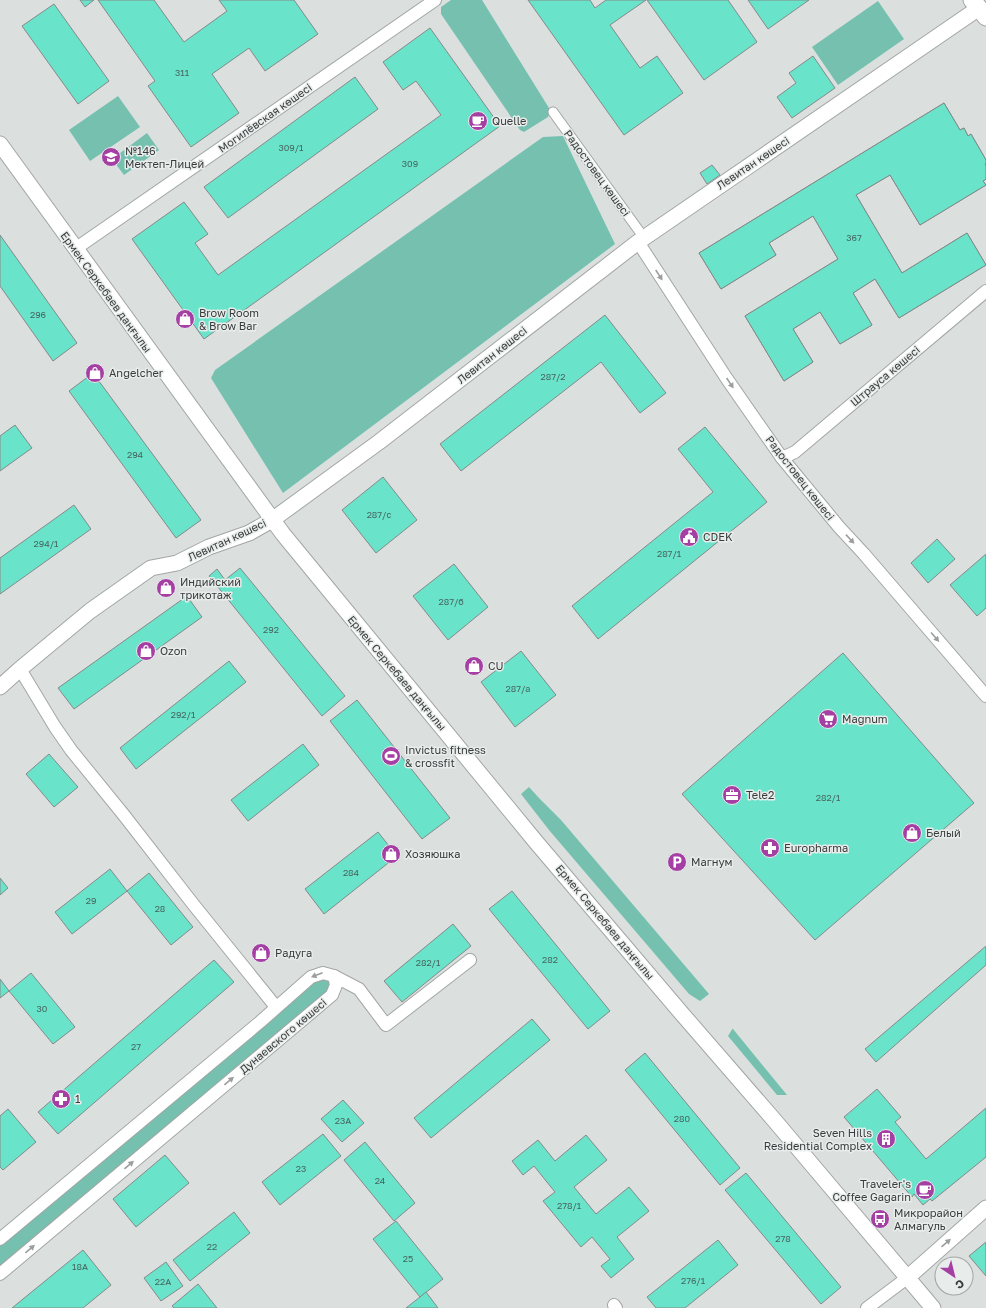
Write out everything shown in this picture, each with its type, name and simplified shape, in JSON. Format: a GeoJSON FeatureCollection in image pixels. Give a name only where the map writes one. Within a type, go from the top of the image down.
{"type":"FeatureCollection","features":[{"type":"Feature","properties":{"kind":"street","name":"Могилёвская көшесі"},"geometry":{"type":"LineString","coordinates":[[75,249],[435,0]]}},
{"type":"Feature","properties":{"kind":"street","name":"Левитан көшесі"},"geometry":{"type":"LineString","coordinates":[[0,688],[20,669],[90,611],[152,568],[177,563],[209,547],[249,533],[272,520],[385,437],[640,238],[981,6]]}},
{"type":"Feature","properties":{"kind":"street","name":"Радостовец көшесі"},"geometry":{"type":"LineString","coordinates":[[553,112],[640,238],[727,379],[782,458],[834,521],[986,696]]}},
{"type":"Feature","properties":{"kind":"street","name":"Ермек Серкебаев даңғылы"},"geometry":{"type":"LineString","coordinates":[[0,144],[272,520],[536,842],[933,1308]]}},
{"type":"Feature","properties":{"kind":"street","name":"Штрауса көшесі"},"geometry":{"type":"LineString","coordinates":[[782,458],[795,452],[986,292]]}},
{"type":"Feature","properties":{"kind":"street"},"geometry":{"type":"LineString","coordinates":[[20,669],[55,727],[71,750],[276,1008]]}},
{"type":"Feature","properties":{"kind":"street"},"geometry":{"type":"LineString","coordinates":[[0,1239],[311,977],[323,973],[334,976],[359,989],[386,1025],[470,960]]}},
{"type":"Feature","properties":{"kind":"street","name":"Дунаевского көшесі"},"geometry":{"type":"LineString","coordinates":[[0,1274],[332,995],[336,985],[334,976]]}},
{"type":"Feature","properties":{"kind":"street"},"geometry":{"type":"LineString","coordinates":[[867,1308],[907,1278],[986,1208]]}},
{"type":"Feature","properties":{"kind":"green space"},"geometry":{"type":"Polygon","coordinates":[[[451,0],[482,0],[549,108],[550,113],[548,117],[524,132],[520,130],[441,14],[441,7],[451,0]]]}},
{"type":"Feature","properties":{"kind":"green space"},"geometry":{"type":"Polygon","coordinates":[[[878,1],[904,39],[838,85],[812,47],[878,1]]]}},
{"type":"Feature","properties":{"kind":"green space"},"geometry":{"type":"Polygon","coordinates":[[[118,96],[140,127],[90,161],[69,130],[118,96]]]}},
{"type":"Feature","properties":{"kind":"green space"},"geometry":{"type":"Polygon","coordinates":[[[147,133],[159,150],[124,175],[112,159],[147,133]]]}},
{"type":"Feature","properties":{"kind":"green space"},"geometry":{"type":"Polygon","coordinates":[[[563,136],[615,244],[283,493],[211,378],[215,370],[543,137],[563,136]]]}},
{"type":"Feature","properties":{"kind":"green space"},"geometry":{"type":"Polygon","coordinates":[[[529,787],[561,820],[709,994],[700,1001],[689,994],[549,830],[521,794],[529,787]]]}},
{"type":"Feature","properties":{"kind":"green space"},"geometry":{"type":"Polygon","coordinates":[[[323,973],[336,985],[0,1269],[0,1244],[323,973]]]}},
{"type":"Feature","properties":{"kind":"green space"},"geometry":{"type":"Polygon","coordinates":[[[733,1028],[787,1095],[777,1095],[728,1036],[733,1028]]]}},
{"type":"Feature","properties":{"kind":"building"},"geometry":{"type":"Polygon","coordinates":[[[80,0],[94,0],[85,7],[80,0]]]}},
{"type":"Feature","properties":{"kind":"building"},"geometry":{"type":"Polygon","coordinates":[[[98,0],[154,0],[184,42],[227,11],[219,0],[294,0],[318,34],[265,71],[249,48],[212,74],[239,113],[191,147],[148,86],[155,81],[98,0]]]}},
{"type":"Feature","properties":{"kind":"building"},"geometry":{"type":"Polygon","coordinates":[[[528,0],[590,0],[595,8],[606,0],[646,0],[610,25],[640,68],[657,56],[683,93],[624,135],[528,0]]]}},
{"type":"Feature","properties":{"kind":"building"},"geometry":{"type":"Polygon","coordinates":[[[647,0],[728,0],[757,42],[704,80],[647,0]]]}},
{"type":"Feature","properties":{"kind":"building"},"geometry":{"type":"Polygon","coordinates":[[[748,0],[809,0],[768,29],[748,0]]]}},
{"type":"Feature","properties":{"kind":"building"},"geometry":{"type":"Polygon","coordinates":[[[54,4],[109,81],[78,104],[22,26],[54,4]]]}},
{"type":"Feature","properties":{"kind":"building"},"geometry":{"type":"Polygon","coordinates":[[[430,28],[500,126],[204,339],[132,239],[184,202],[208,234],[195,243],[218,275],[441,115],[416,81],[403,90],[383,62],[430,28]]]}},
{"type":"Feature","properties":{"kind":"building"},"geometry":{"type":"Polygon","coordinates":[[[813,56],[835,88],[792,118],[777,97],[796,83],[789,73],[813,56]]]}},
{"type":"Feature","properties":{"kind":"building"},"geometry":{"type":"Polygon","coordinates":[[[355,77],[378,109],[228,218],[204,187],[355,77]]]}},
{"type":"Feature","properties":{"kind":"building"},"geometry":{"type":"Polygon","coordinates":[[[944,103],[960,130],[964,128],[968,136],[971,134],[986,160],[986,179],[983,181],[986,185],[920,225],[890,175],[856,195],[902,273],[967,233],[986,265],[899,318],[875,279],[853,293],[872,325],[840,344],[820,312],[793,329],[813,362],[784,381],[745,316],[838,259],[813,216],[769,243],[776,255],[721,289],[699,253],[944,103]]]}},
{"type":"Feature","properties":{"kind":"building"},"geometry":{"type":"Polygon","coordinates":[[[944,103],[960,130],[964,128],[968,136],[971,134],[986,160],[986,179],[983,181],[986,185],[920,225],[890,175],[856,195],[902,273],[967,233],[986,265],[899,318],[875,279],[853,293],[872,325],[840,344],[820,312],[793,329],[813,362],[784,381],[745,316],[838,259],[813,216],[769,243],[776,255],[721,289],[699,253],[944,103]]]}},
{"type":"Feature","properties":{"kind":"building"},"geometry":{"type":"Polygon","coordinates":[[[712,165],[720,175],[707,184],[700,173],[712,165]]]}},
{"type":"Feature","properties":{"kind":"building"},"geometry":{"type":"Polygon","coordinates":[[[0,235],[77,343],[53,361],[0,286],[0,235]]]}},
{"type":"Feature","properties":{"kind":"building"},"geometry":{"type":"Polygon","coordinates":[[[605,315],[666,393],[640,413],[601,362],[461,471],[440,444],[605,315]]]}},
{"type":"Feature","properties":{"kind":"building"},"geometry":{"type":"Polygon","coordinates":[[[93,373],[201,520],[176,538],[69,391],[93,373]]]}},
{"type":"Feature","properties":{"kind":"building"},"geometry":{"type":"Polygon","coordinates":[[[15,425],[32,448],[0,471],[0,436],[15,425]]]}},
{"type":"Feature","properties":{"kind":"building"},"geometry":{"type":"Polygon","coordinates":[[[705,427],[767,502],[598,639],[572,606],[713,492],[678,449],[705,427]]]}},
{"type":"Feature","properties":{"kind":"building"},"geometry":{"type":"Polygon","coordinates":[[[383,477],[417,520],[376,553],[342,510],[383,477]]]}},
{"type":"Feature","properties":{"kind":"building"},"geometry":{"type":"Polygon","coordinates":[[[74,505],[91,529],[0,594],[0,558],[74,505]]]}},
{"type":"Feature","properties":{"kind":"building"},"geometry":{"type":"Polygon","coordinates":[[[937,539],[955,559],[928,583],[911,563],[937,539]]]}},
{"type":"Feature","properties":{"kind":"building"},"geometry":{"type":"Polygon","coordinates":[[[986,554],[986,608],[977,616],[950,585],[986,554]]]}},
{"type":"Feature","properties":{"kind":"building"},"geometry":{"type":"Polygon","coordinates":[[[454,564],[488,607],[448,640],[413,596],[454,564]]]}},
{"type":"Feature","properties":{"kind":"building"},"geometry":{"type":"Polygon","coordinates":[[[240,568],[345,696],[322,716],[209,576],[217,569],[225,580],[240,568]]]}},
{"type":"Feature","properties":{"kind":"building"},"geometry":{"type":"Polygon","coordinates":[[[187,596],[202,617],[74,709],[58,688],[187,596]]]}},
{"type":"Feature","properties":{"kind":"building"},"geometry":{"type":"Polygon","coordinates":[[[521,651],[556,695],[515,727],[481,682],[521,651]]]}},
{"type":"Feature","properties":{"kind":"building","name":"Magnum"},"geometry":{"type":"Polygon","coordinates":[[[843,653],[974,803],[815,940],[682,794],[843,653]]]}},
{"type":"Feature","properties":{"kind":"building"},"geometry":{"type":"Polygon","coordinates":[[[229,661],[246,682],[136,769],[120,748],[229,661]]]}},
{"type":"Feature","properties":{"kind":"building"},"geometry":{"type":"Polygon","coordinates":[[[357,700],[450,818],[422,839],[330,721],[357,700]]]}},
{"type":"Feature","properties":{"kind":"building"},"geometry":{"type":"Polygon","coordinates":[[[303,744],[319,765],[248,821],[231,800],[303,744]]]}},
{"type":"Feature","properties":{"kind":"building"},"geometry":{"type":"Polygon","coordinates":[[[49,754],[78,787],[54,807],[26,774],[49,754]]]}},
{"type":"Feature","properties":{"kind":"building"},"geometry":{"type":"Polygon","coordinates":[[[378,832],[397,856],[324,914],[305,889],[378,832]]]}},
{"type":"Feature","properties":{"kind":"building"},"geometry":{"type":"Polygon","coordinates":[[[110,869],[127,891],[72,934],[55,912],[110,869]]]}},
{"type":"Feature","properties":{"kind":"building"},"geometry":{"type":"Polygon","coordinates":[[[149,873],[193,927],[171,945],[127,891],[149,873]]]}},
{"type":"Feature","properties":{"kind":"building"},"geometry":{"type":"Polygon","coordinates":[[[0,878],[8,888],[0,895],[0,878]]]}},
{"type":"Feature","properties":{"kind":"building"},"geometry":{"type":"Polygon","coordinates":[[[512,891],[610,1011],[588,1029],[489,909],[512,891]]]}},
{"type":"Feature","properties":{"kind":"building"},"geometry":{"type":"Polygon","coordinates":[[[453,924],[471,946],[402,1002],[384,981],[453,924]]]}},
{"type":"Feature","properties":{"kind":"building"},"geometry":{"type":"Polygon","coordinates":[[[986,946],[986,965],[876,1062],[865,1049],[986,946]]]}},
{"type":"Feature","properties":{"kind":"building"},"geometry":{"type":"Polygon","coordinates":[[[214,960],[234,982],[58,1134],[38,1112],[214,960]]]}},
{"type":"Feature","properties":{"kind":"building"},"geometry":{"type":"Polygon","coordinates":[[[31,973],[75,1027],[53,1044],[9,991],[31,973]]]}},
{"type":"Feature","properties":{"kind":"building"},"geometry":{"type":"Polygon","coordinates":[[[0,979],[9,991],[0,998],[0,979]]]}},
{"type":"Feature","properties":{"kind":"building"},"geometry":{"type":"Polygon","coordinates":[[[532,1019],[550,1040],[431,1138],[414,1118],[532,1019]]]}},
{"type":"Feature","properties":{"kind":"building"},"geometry":{"type":"Polygon","coordinates":[[[645,1053],[740,1168],[720,1185],[625,1070],[645,1053]]]}},
{"type":"Feature","properties":{"kind":"building","name":"Seven Hills Residential Complex"},"geometry":{"type":"Polygon","coordinates":[[[877,1089],[901,1117],[895,1122],[926,1159],[986,1108],[986,1157],[932,1201],[930,1199],[923,1205],[914,1194],[912,1197],[844,1117],[877,1089]]]}},
{"type":"Feature","properties":{"kind":"building"},"geometry":{"type":"Polygon","coordinates":[[[343,1100],[364,1123],[342,1142],[321,1119],[343,1100]]]}},
{"type":"Feature","properties":{"kind":"building"},"geometry":{"type":"Polygon","coordinates":[[[8,1109],[36,1142],[3,1170],[0,1167],[0,1116],[8,1109]]]}},
{"type":"Feature","properties":{"kind":"building"},"geometry":{"type":"Polygon","coordinates":[[[323,1134],[341,1156],[280,1205],[262,1182],[323,1134]]]}},
{"type":"Feature","properties":{"kind":"building"},"geometry":{"type":"Polygon","coordinates":[[[586,1135],[607,1160],[574,1187],[596,1214],[629,1187],[649,1211],[617,1237],[634,1259],[611,1278],[601,1266],[610,1259],[592,1237],[581,1247],[543,1201],[555,1192],[534,1166],[523,1175],[512,1161],[538,1140],[555,1161],[586,1135]]]}},
{"type":"Feature","properties":{"kind":"building"},"geometry":{"type":"Polygon","coordinates":[[[365,1142],[415,1203],[394,1221],[344,1160],[365,1142]]]}},
{"type":"Feature","properties":{"kind":"building"},"geometry":{"type":"Polygon","coordinates":[[[165,1155],[189,1183],[136,1227],[113,1199],[165,1155]]]}},
{"type":"Feature","properties":{"kind":"building"},"geometry":{"type":"Polygon","coordinates":[[[746,1173],[841,1287],[821,1304],[725,1190],[746,1173]]]}},
{"type":"Feature","properties":{"kind":"building"},"geometry":{"type":"Polygon","coordinates":[[[234,1212],[250,1233],[190,1281],[173,1260],[234,1212]]]}},
{"type":"Feature","properties":{"kind":"building"},"geometry":{"type":"Polygon","coordinates":[[[396,1221],[443,1279],[420,1297],[373,1239],[396,1221]]]}},
{"type":"Feature","properties":{"kind":"building"},"geometry":{"type":"Polygon","coordinates":[[[718,1240],[738,1265],[685,1308],[656,1308],[647,1297],[718,1240]]]}},
{"type":"Feature","properties":{"kind":"building"},"geometry":{"type":"Polygon","coordinates":[[[986,1242],[986,1276],[974,1262],[974,1256],[969,1256],[986,1242]]]}},
{"type":"Feature","properties":{"kind":"building"},"geometry":{"type":"Polygon","coordinates":[[[83,1250],[111,1285],[83,1308],[12,1308],[83,1250]]]}},
{"type":"Feature","properties":{"kind":"building"},"geometry":{"type":"Polygon","coordinates":[[[166,1262],[183,1286],[161,1301],[144,1278],[166,1262]]]}},
{"type":"Feature","properties":{"kind":"building"},"geometry":{"type":"Polygon","coordinates":[[[198,1284],[217,1308],[174,1308],[172,1306],[198,1284]]]}},
{"type":"Feature","properties":{"kind":"building"},"geometry":{"type":"Polygon","coordinates":[[[426,1292],[438,1308],[406,1308],[420,1297],[426,1292]]]}},
{"type":"Feature","properties":{"kind":"place","name":"Quelle"},"geometry":{"type":"Point","coordinates":[478,121]}},
{"type":"Feature","properties":{"kind":"place","name":"№146 Мектеп-Лицей"},"geometry":{"type":"Point","coordinates":[111,157]}},
{"type":"Feature","properties":{"kind":"place","name":"Brow Room & Brow Bar"},"geometry":{"type":"Point","coordinates":[185,319]}},
{"type":"Feature","properties":{"kind":"place","name":"Angelcher"},"geometry":{"type":"Point","coordinates":[95,373]}},
{"type":"Feature","properties":{"kind":"place","name":"CDEK"},"geometry":{"type":"Point","coordinates":[689,537]}},
{"type":"Feature","properties":{"kind":"place","name":"Индийский трикотаж"},"geometry":{"type":"Point","coordinates":[166,588]}},
{"type":"Feature","properties":{"kind":"place","name":"Ozon"},"geometry":{"type":"Point","coordinates":[146,651]}},
{"type":"Feature","properties":{"kind":"place","name":"CU"},"geometry":{"type":"Point","coordinates":[474,666]}},
{"type":"Feature","properties":{"kind":"place","name":"Magnum"},"geometry":{"type":"Point","coordinates":[828,719]}},
{"type":"Feature","properties":{"kind":"place","name":"Invictus fitness & crossfit"},"geometry":{"type":"Point","coordinates":[391,756]}},
{"type":"Feature","properties":{"kind":"place","name":"Tele2"},"geometry":{"type":"Point","coordinates":[732,795]}},
{"type":"Feature","properties":{"kind":"place","name":"Белый"},"geometry":{"type":"Point","coordinates":[912,833]}},
{"type":"Feature","properties":{"kind":"place","name":"Europharma"},"geometry":{"type":"Point","coordinates":[770,848]}},
{"type":"Feature","properties":{"kind":"place","name":"Хозяюшка"},"geometry":{"type":"Point","coordinates":[391,854]}},
{"type":"Feature","properties":{"kind":"place","name":"Магнум"},"geometry":{"type":"Point","coordinates":[677,862]}},
{"type":"Feature","properties":{"kind":"place","name":"Радуга"},"geometry":{"type":"Point","coordinates":[261,953]}},
{"type":"Feature","properties":{"kind":"place","name":"1"},"geometry":{"type":"Point","coordinates":[61,1099]}},
{"type":"Feature","properties":{"kind":"place","name":"Seven Hills Residential Complex"},"geometry":{"type":"Point","coordinates":[886,1139]}},
{"type":"Feature","properties":{"kind":"place","name":"Traveler's Coffee Gagarin"},"geometry":{"type":"Point","coordinates":[925,1190]}},
{"type":"Feature","properties":{"kind":"place","name":"Микрорайон Алмагуль"},"geometry":{"type":"Point","coordinates":[880,1219]}}]}
